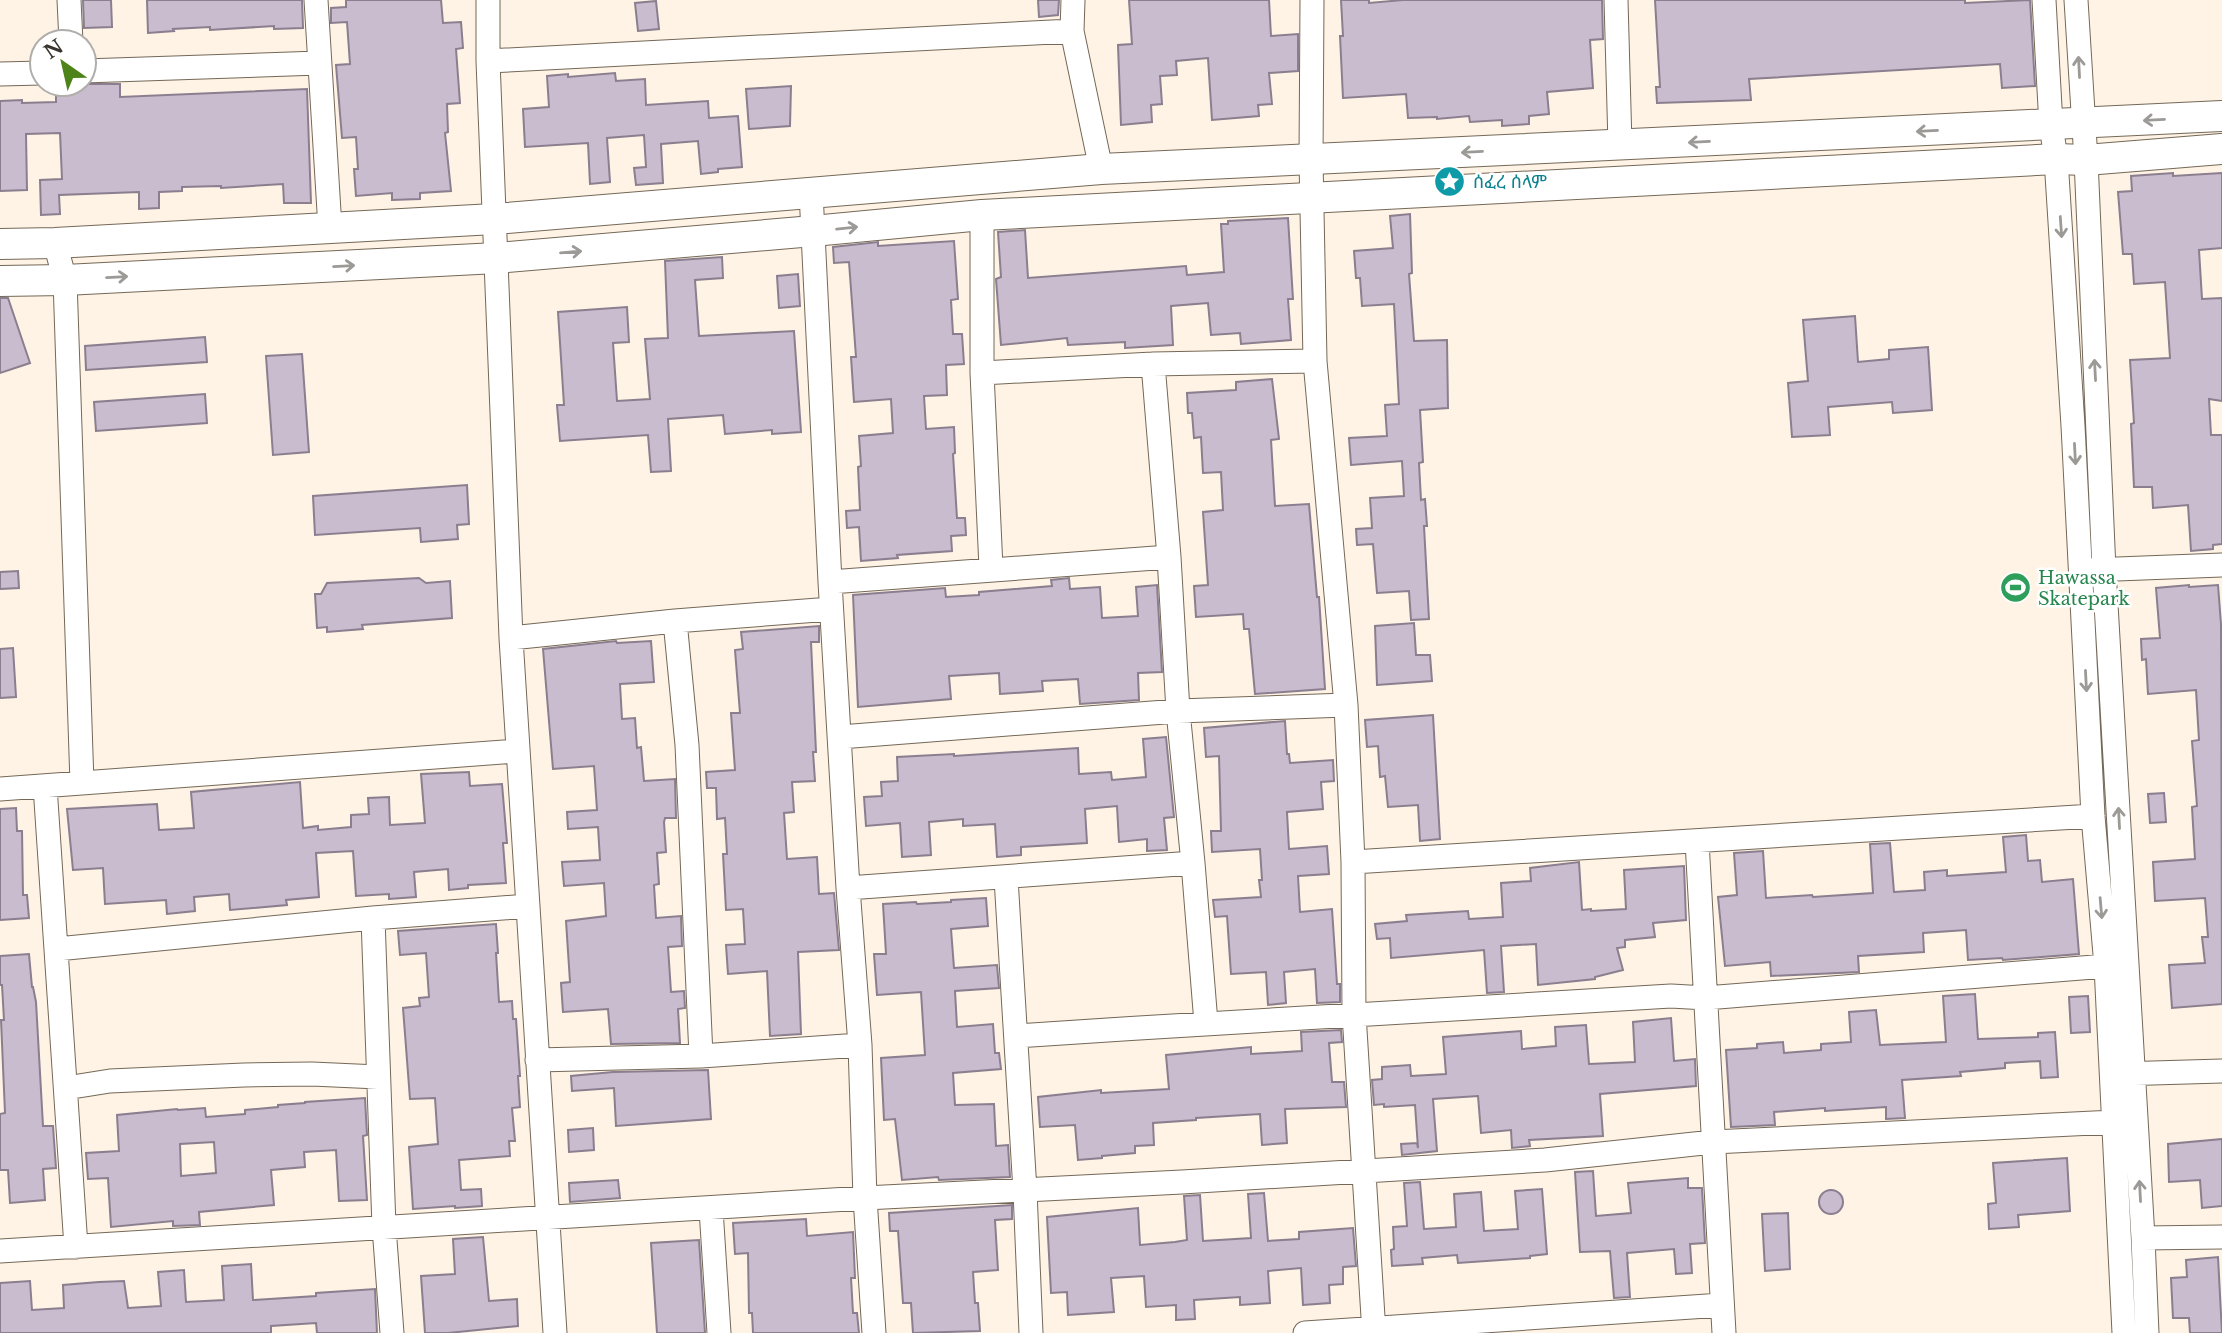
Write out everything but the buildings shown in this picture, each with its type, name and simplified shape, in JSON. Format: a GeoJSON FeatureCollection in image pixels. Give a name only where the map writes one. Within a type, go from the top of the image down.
{"type":"FeatureCollection","features":[{"type":"Feature","properties":{"kind":"main road"},"geometry":{"type":"LineString","coordinates":[[0,244],[495,219],[1101,169],[2222,116]]}},
{"type":"Feature","properties":{"kind":"main road"},"geometry":{"type":"LineString","coordinates":[[0,281],[497,258],[982,215],[2056,159],[2086,160],[2222,149]]}},
{"type":"Feature","properties":{"kind":"street"},"geometry":{"type":"LineString","coordinates":[[69,0],[70,28]]}},
{"type":"Feature","properties":{"kind":"street"},"geometry":{"type":"LineString","coordinates":[[316,0],[330,228]]}},
{"type":"Feature","properties":{"kind":"street"},"geometry":{"type":"LineString","coordinates":[[488,0],[488,61],[511,638],[555,1333]]}},
{"type":"Feature","properties":{"kind":"street"},"geometry":{"type":"LineString","coordinates":[[1073,0],[1072,31],[1101,169]]}},
{"type":"Feature","properties":{"kind":"street"},"geometry":{"type":"LineString","coordinates":[[1312,0],[1311,197],[1315,361],[1346,705],[1353,862],[1354,1014],[1374,1331]]}},
{"type":"Feature","properties":{"kind":"street"},"geometry":{"type":"LineString","coordinates":[[1616,0],[1620,145]]}},
{"type":"Feature","properties":{"kind":"street"},"geometry":{"type":"LineString","coordinates":[[2044,0],[2081,571],[2093,816],[2106,966],[2143,1238],[2147,1333]]}},
{"type":"Feature","properties":{"kind":"street"},"geometry":{"type":"LineString","coordinates":[[2076,0],[2105,570],[2122,1074],[2113,1122],[2124,1333]]}},
{"type":"Feature","properties":{"kind":"street"},"geometry":{"type":"LineString","coordinates":[[488,61],[1072,31]]}},
{"type":"Feature","properties":{"kind":"street"},"geometry":{"type":"LineString","coordinates":[[98,71],[319,63]]}},
{"type":"Feature","properties":{"kind":"street"},"geometry":{"type":"LineString","coordinates":[[0,74],[28,73]]}},
{"type":"Feature","properties":{"kind":"street"},"geometry":{"type":"LineString","coordinates":[[811,192],[831,609],[860,1045],[865,1198],[874,1333]]}},
{"type":"Feature","properties":{"kind":"street"},"geometry":{"type":"LineString","coordinates":[[982,215],[982,373],[991,568]]}},
{"type":"Feature","properties":{"kind":"street"},"geometry":{"type":"LineString","coordinates":[[55,243],[65,280],[82,783]]}},
{"type":"Feature","properties":{"kind":"street"},"geometry":{"type":"LineString","coordinates":[[982,373],[1153,364],[1315,361]]}},
{"type":"Feature","properties":{"kind":"street"},"geometry":{"type":"LineString","coordinates":[[1153,364],[1169,556],[1178,711],[1206,1023]]}},
{"type":"Feature","properties":{"kind":"street"},"geometry":{"type":"LineString","coordinates":[[830,582],[1169,556]]}},
{"type":"Feature","properties":{"kind":"street"},"geometry":{"type":"LineString","coordinates":[[2081,571],[2222,565]]}},
{"type":"Feature","properties":{"kind":"street"},"geometry":{"type":"LineString","coordinates":[[511,638],[675,621],[831,609]]}},
{"type":"Feature","properties":{"kind":"street"},"geometry":{"type":"LineString","coordinates":[[675,621],[687,745],[697,920],[701,1056]]}},
{"type":"Feature","properties":{"kind":"street"},"geometry":{"type":"LineString","coordinates":[[839,737],[1178,711],[1346,705]]}},
{"type":"Feature","properties":{"kind":"street"},"geometry":{"type":"LineString","coordinates":[[0,789],[518,751]]}},
{"type":"Feature","properties":{"kind":"street"},"geometry":{"type":"LineString","coordinates":[[45,786],[76,1248]]}},
{"type":"Feature","properties":{"kind":"street"},"geometry":{"type":"LineString","coordinates":[[1353,862],[2093,816]]}},
{"type":"Feature","properties":{"kind":"street"},"geometry":{"type":"LineString","coordinates":[[1697,841],[1724,1333]]}},
{"type":"Feature","properties":{"kind":"street"},"geometry":{"type":"LineString","coordinates":[[848,888],[1193,863]]}},
{"type":"Feature","properties":{"kind":"street"},"geometry":{"type":"LineString","coordinates":[[1006,878],[1031,1333]]}},
{"type":"Feature","properties":{"kind":"street"},"geometry":{"type":"LineString","coordinates":[[57,949],[373,918],[528,906]]}},
{"type":"Feature","properties":{"kind":"street"},"geometry":{"type":"LineString","coordinates":[[373,918],[384,1227],[392,1333]]}},
{"type":"Feature","properties":{"kind":"street"},"geometry":{"type":"LineString","coordinates":[[1016,1036],[1671,996],[1706,998],[2106,966]]}},
{"type":"Feature","properties":{"kind":"street"},"geometry":{"type":"LineString","coordinates":[[537,1060],[701,1056],[860,1045]]}},
{"type":"Feature","properties":{"kind":"street"},"geometry":{"type":"LineString","coordinates":[[2122,1074],[2222,1070]]}},
{"type":"Feature","properties":{"kind":"street"},"geometry":{"type":"LineString","coordinates":[[66,1088],[110,1081],[244,1075],[378,1077]]}},
{"type":"Feature","properties":{"kind":"street"},"geometry":{"type":"LineString","coordinates":[[0,1251],[1545,1160],[1713,1142],[2113,1122]]}},
{"type":"Feature","properties":{"kind":"street"},"geometry":{"type":"LineString","coordinates":[[711,1209],[719,1333]]}},
{"type":"Feature","properties":{"kind":"street"},"geometry":{"type":"LineString","coordinates":[[2143,1238],[2222,1237]]}},
{"type":"Feature","properties":{"kind":"street"},"geometry":{"type":"LineString","coordinates":[[1305,1333],[1533,1325],[1723,1305]]}},
{"type":"Feature","properties":{"kind":"place","name":"ሰፈረ ሰላም"},"geometry":{"type":"Point","coordinates":[1450,182]}},
{"type":"Feature","properties":{"kind":"place","name":"Hawassa Skatepark"},"geometry":{"type":"Point","coordinates":[2015,588]}}]}
